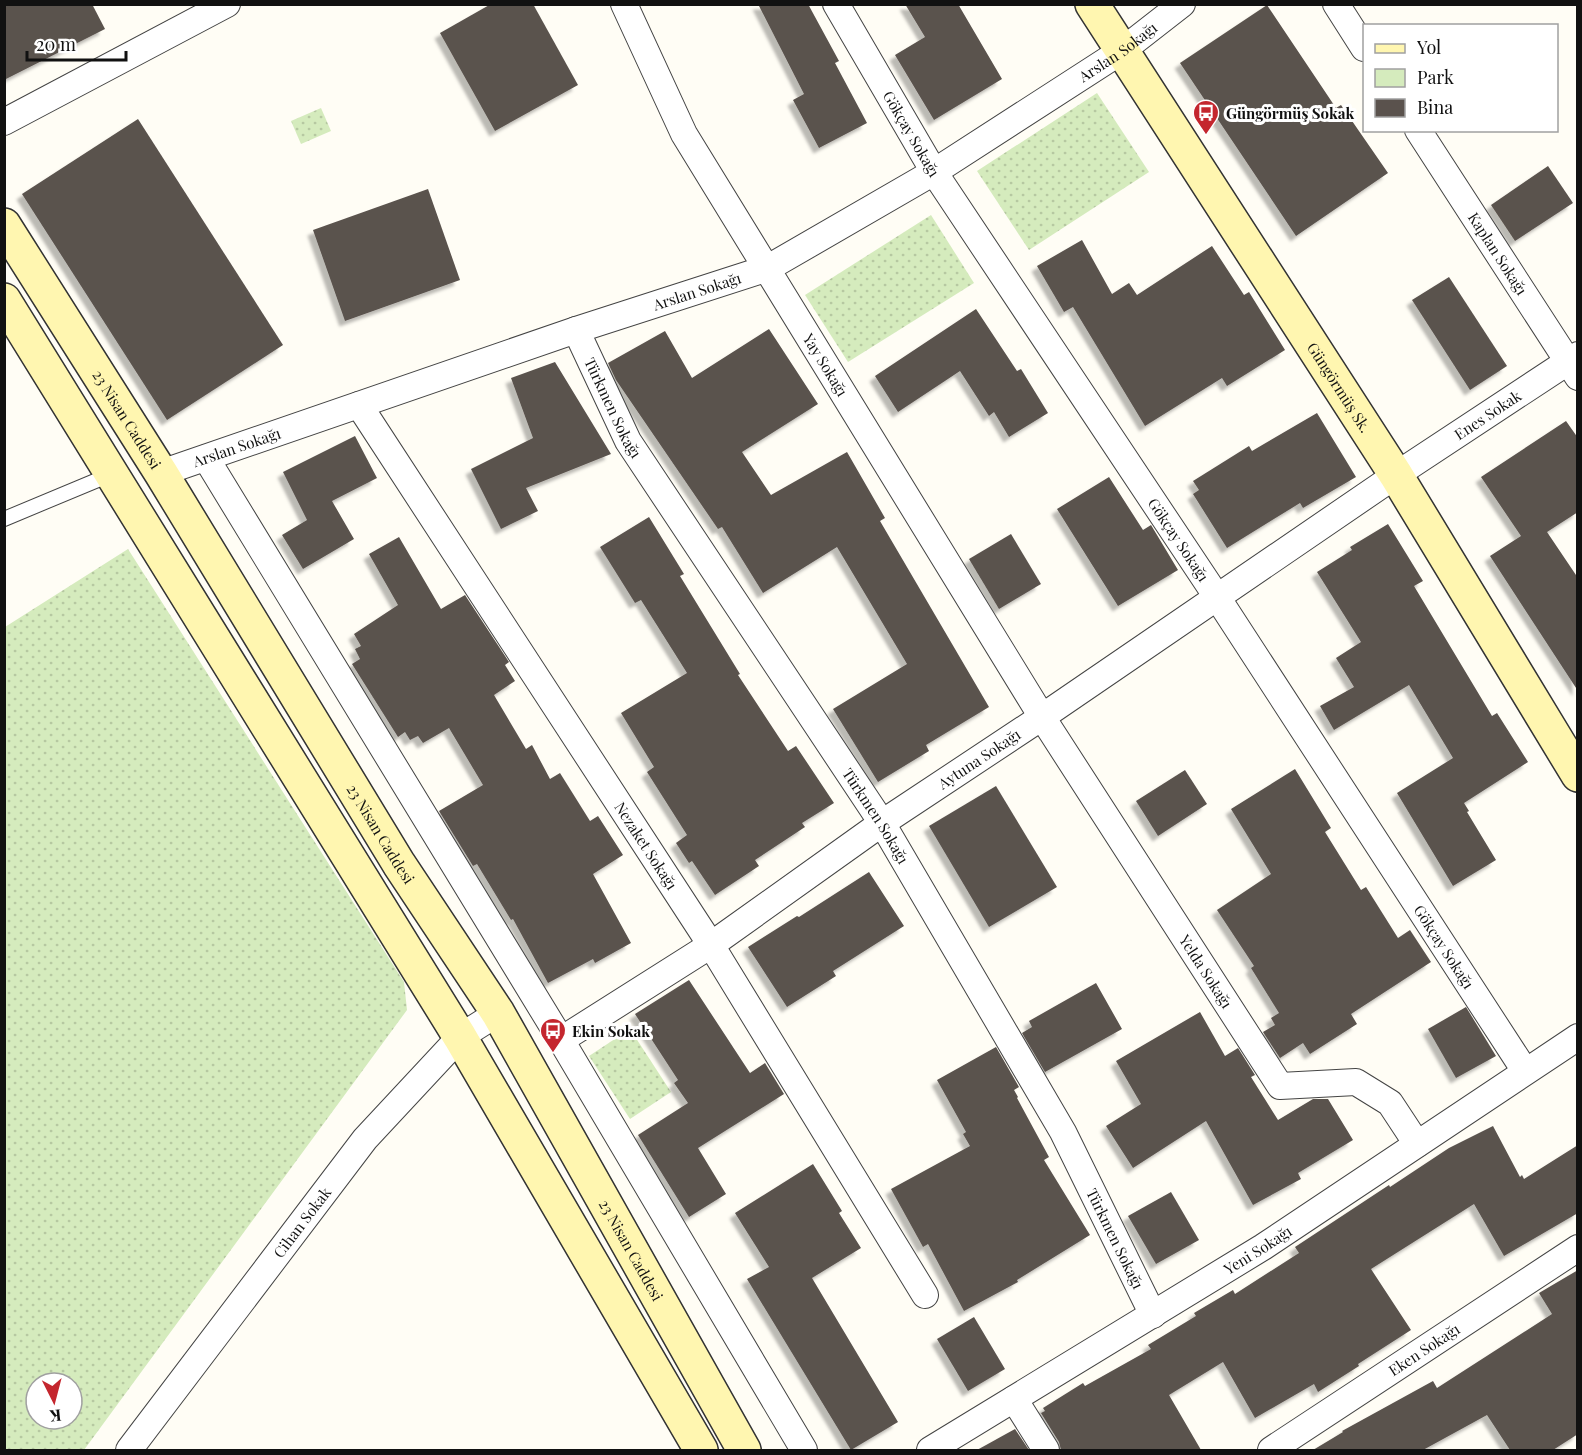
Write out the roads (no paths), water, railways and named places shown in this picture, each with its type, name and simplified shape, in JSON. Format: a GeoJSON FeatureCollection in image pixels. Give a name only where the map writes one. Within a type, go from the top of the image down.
{"type":"FeatureCollection","features":[{"type":"Feature","properties":{"kind":"street"},"geometry":{"type":"LineString","coordinates":[[4,122],[227,4]]}},
{"type":"Feature","properties":{"kind":"street","name":"Yay Sokağı"},"geometry":{"type":"LineString","coordinates":[[624,4],[684,134],[1042,717]]}},
{"type":"Feature","properties":{"kind":"street","name":"Gökçay Sokağı"},"geometry":{"type":"LineString","coordinates":[[836,4],[934,172],[1217,597],[1525,1071]]}},
{"type":"Feature","properties":{"kind":"street","name":"Güngörmüş Sk."},"geometry":{"type":"LineString","coordinates":[[1092,4],[1396,475],[1578,775]]}},
{"type":"Feature","properties":{"kind":"street","name":"Arslan Sokağı"},"geometry":{"type":"LineString","coordinates":[[161,473],[576,330],[768,268],[934,172],[1123,50],[1182,4]]}},
{"type":"Feature","properties":{"kind":"street"},"geometry":{"type":"LineString","coordinates":[[1336,4],[1363,45]]}},
{"type":"Feature","properties":{"kind":"street","name":"Kaplan Sokağı"},"geometry":{"type":"LineString","coordinates":[[1419,132],[1574,364]]}},
{"type":"Feature","properties":{"kind":"street","name":"23 Nisan Caddesi"},"geometry":{"type":"LineString","coordinates":[[4,225],[161,473],[399,864],[498,1013],[744,1450]]}},
{"type":"Feature","properties":{"kind":"street"},"geometry":{"type":"LineString","coordinates":[[4,300],[460,1037],[701,1450]]}},
{"type":"Feature","properties":{"kind":"street","name":"Türkmen Sokağı"},"geometry":{"type":"LineString","coordinates":[[576,330],[628,441],[882,823],[1063,1132],[1153,1315]]}},
{"type":"Feature","properties":{"kind":"street","name":"Enes Sokak"},"geometry":{"type":"LineString","coordinates":[[1396,475],[1574,364]]}},
{"type":"Feature","properties":{"kind":"street","name":"Nezaket Sokağı"},"geometry":{"type":"LineString","coordinates":[[359,405],[711,945],[925,1294]]}},
{"type":"Feature","properties":{"kind":"street"},"geometry":{"type":"LineString","coordinates":[[206,458],[561,1040],[804,1450]]}},
{"type":"Feature","properties":{"kind":"street","name":"Aytuna Sokağı"},"geometry":{"type":"LineString","coordinates":[[561,1040],[711,945],[882,823],[1042,717],[1396,475]]}},
{"type":"Feature","properties":{"kind":"street","name":"Yelda Sokağı"},"geometry":{"type":"LineString","coordinates":[[1042,717],[1280,1086],[1356,1082],[1390,1103],[1417,1144]]}},
{"type":"Feature","properties":{"kind":"street","name":"Cihan Sokak"},"geometry":{"type":"LineString","coordinates":[[129,1450],[364,1139],[460,1037],[498,1013]]}},
{"type":"Feature","properties":{"kind":"street","name":"Yeni Sokağı"},"geometry":{"type":"LineString","coordinates":[[930,1450],[1263,1247],[1578,1036]]}},
{"type":"Feature","properties":{"kind":"street","name":"Eken Sokağı"},"geometry":{"type":"LineString","coordinates":[[1271,1450],[1578,1248]]}},
{"type":"Feature","properties":{"kind":"street"},"geometry":{"type":"LineString","coordinates":[[1014,1399],[1046,1450]]}},
{"type":"Feature","properties":{"kind":"lane"},"geometry":{"type":"LineString","coordinates":[[4,519],[112,474]]}},
{"type":"Feature","properties":{"kind":"place","name":"Güngörmüş Sokak"},"geometry":{"type":"Point","coordinates":[1206,136]}},
{"type":"Feature","properties":{"kind":"place","name":"Ekin Sokak"},"geometry":{"type":"Point","coordinates":[553,1054]}}]}
